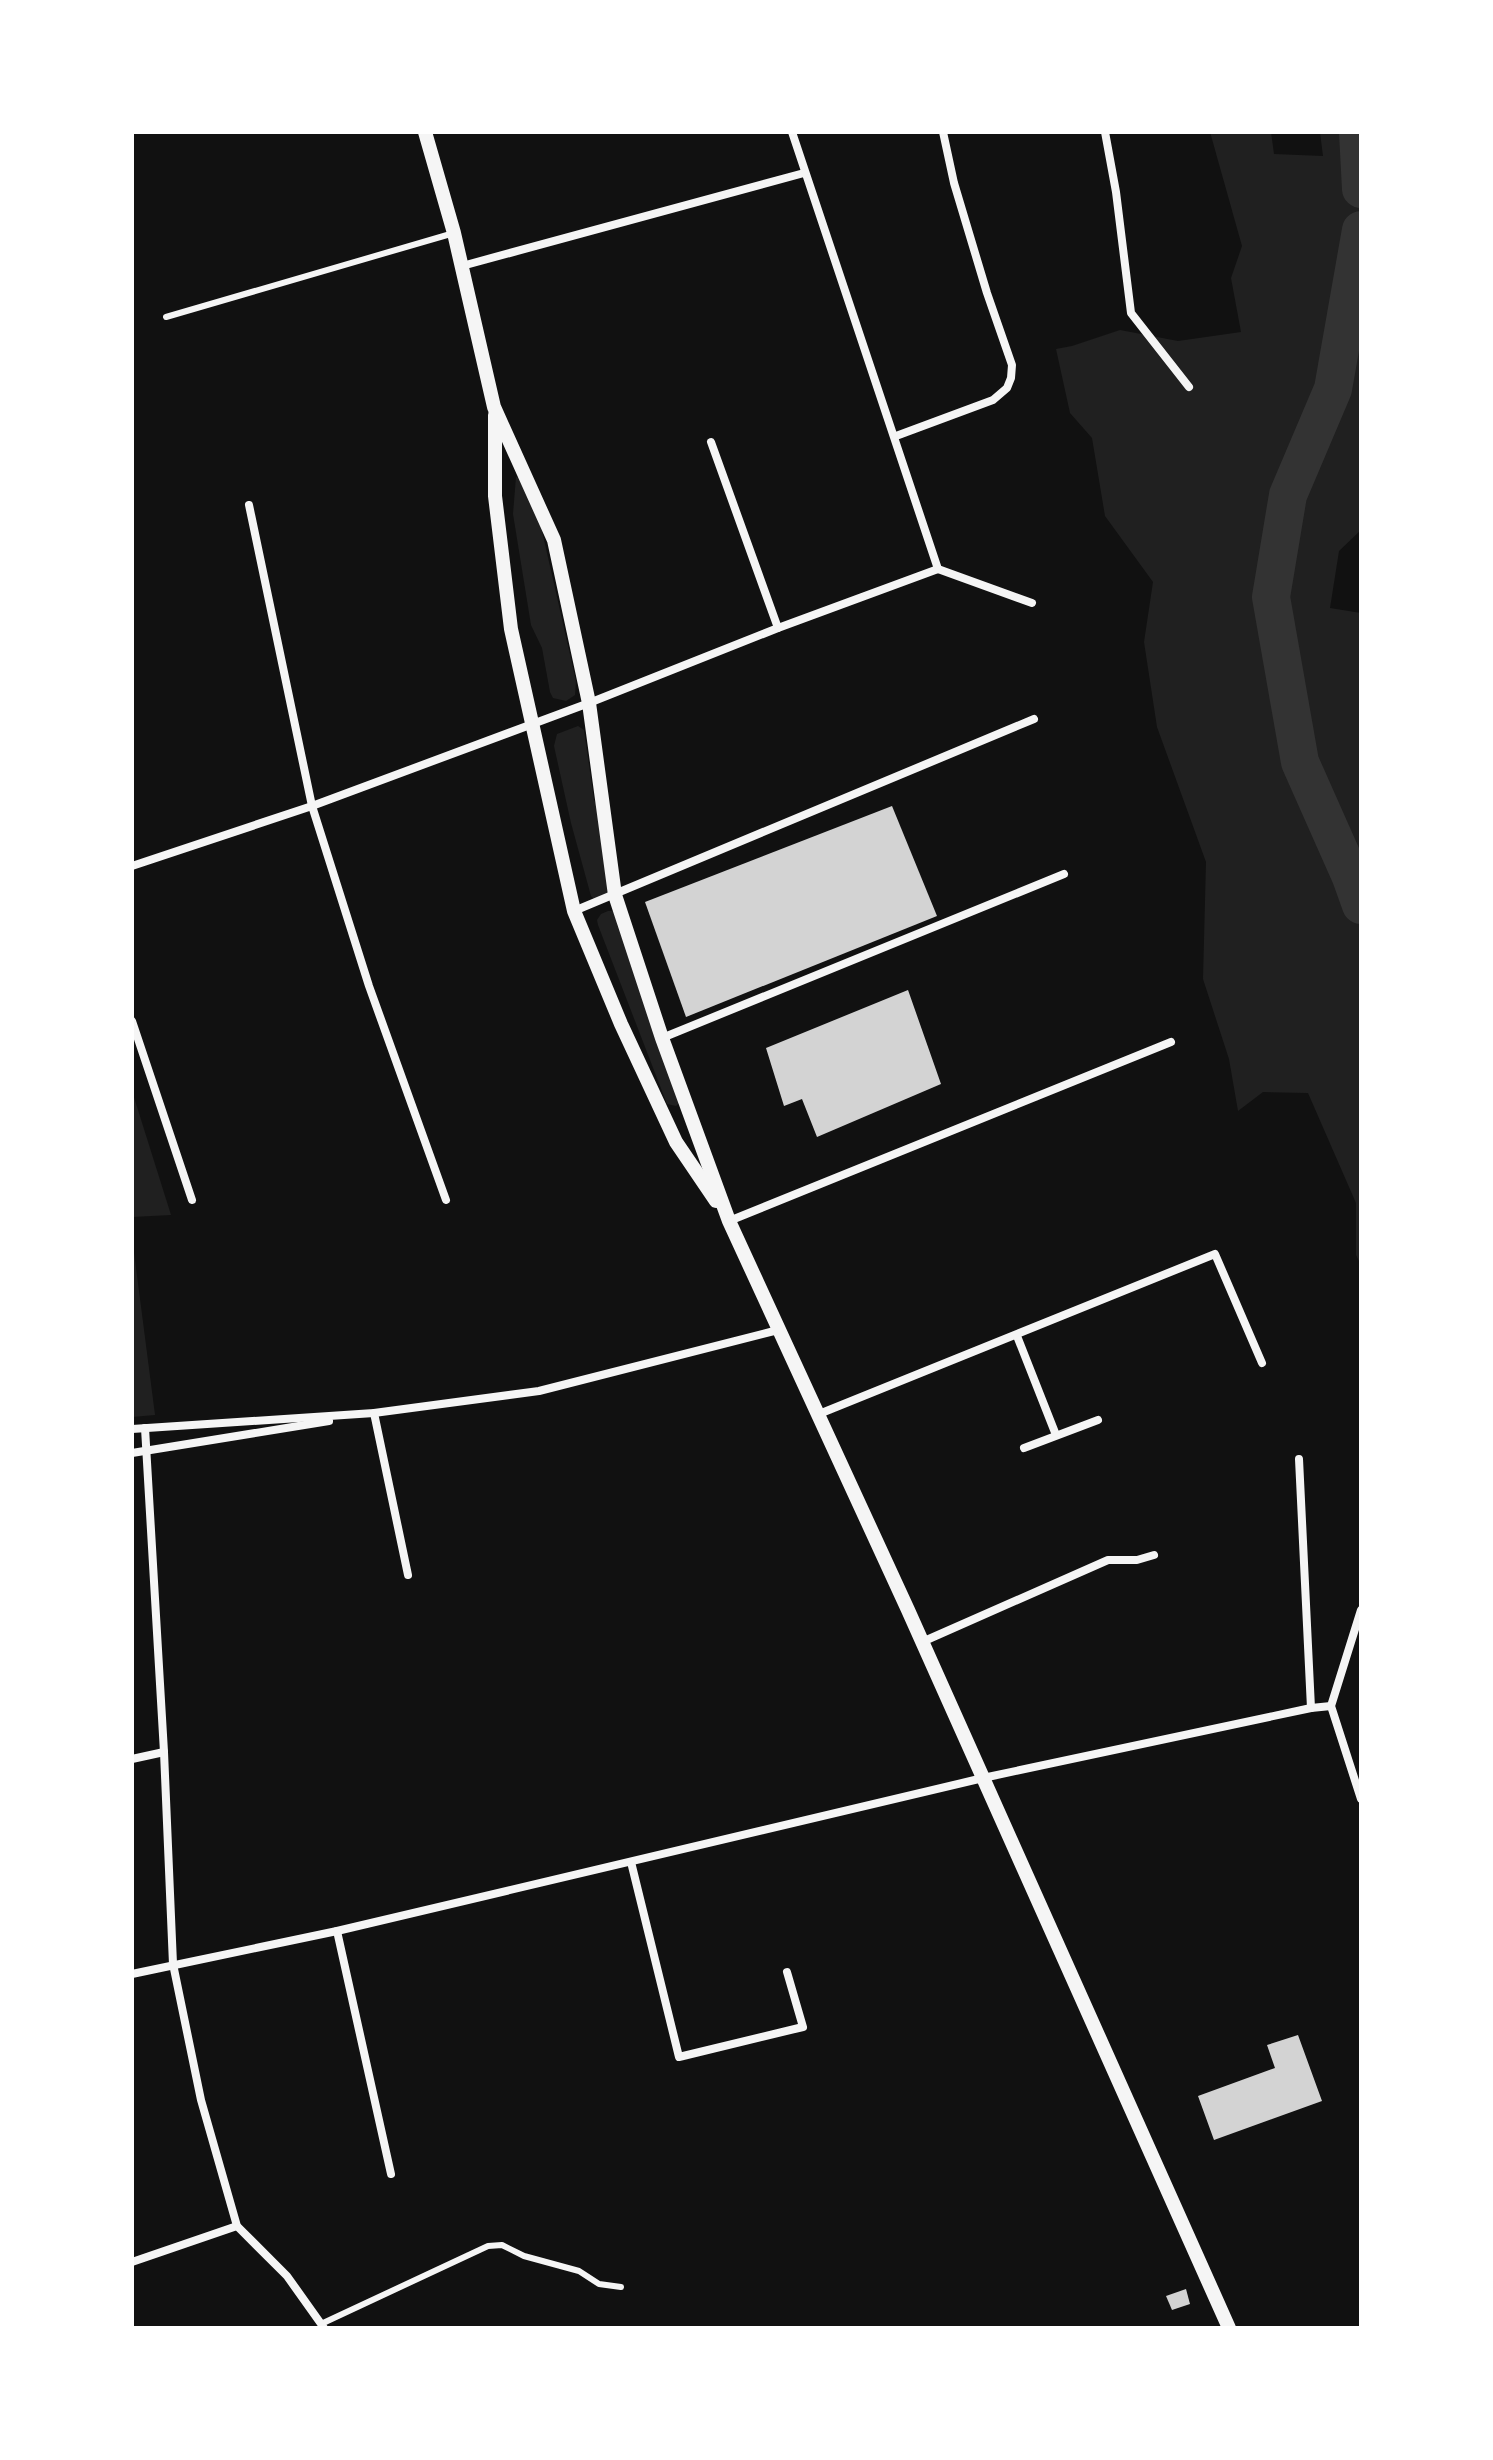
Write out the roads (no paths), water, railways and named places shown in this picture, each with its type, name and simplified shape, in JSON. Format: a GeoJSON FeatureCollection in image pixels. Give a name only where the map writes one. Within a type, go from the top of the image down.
{"type":"FeatureCollection","features":[{"type":"Feature","properties":{"kind":"street"},"geometry":{"type":"LineString","coordinates":[[425,132],[454,233],[494,407],[554,540],[589,703],[615,895],[662,1038],[729,1221],[922,1642],[1229,2328]]}},
{"type":"Feature","properties":{"kind":"street"},"geometry":{"type":"LineString","coordinates":[[792,132],[938,569]]}},
{"type":"Feature","properties":{"kind":"street"},"geometry":{"type":"LineString","coordinates":[[896,436],[993,400],[1007,388],[1012,365],[982,279],[954,183],[943,132]]}},
{"type":"Feature","properties":{"kind":"street"},"geometry":{"type":"LineString","coordinates":[[1105,132],[1131,313],[1189,387]]}},
{"type":"Feature","properties":{"kind":"street"},"geometry":{"type":"LineString","coordinates":[[462,266],[804,173]]}},
{"type":"Feature","properties":{"kind":"street"},"geometry":{"type":"LineString","coordinates":[[494,407],[495,496],[511,629],[574,911],[621,1024],[676,1142],[729,1221]]}},
{"type":"Feature","properties":{"kind":"street"},"geometry":{"type":"LineString","coordinates":[[711,442],[778,628]]}},
{"type":"Feature","properties":{"kind":"street"},"geometry":{"type":"LineString","coordinates":[[249,505],[312,806],[369,986],[446,1200]]}},
{"type":"Feature","properties":{"kind":"street"},"geometry":{"type":"LineString","coordinates":[[132,866],[312,806],[938,569],[1032,603]]}},
{"type":"Feature","properties":{"kind":"street"},"geometry":{"type":"LineString","coordinates":[[574,911],[1034,719]]}},
{"type":"Feature","properties":{"kind":"street"},"geometry":{"type":"LineString","coordinates":[[662,1038],[1064,874]]}},
{"type":"Feature","properties":{"kind":"street"},"geometry":{"type":"LineString","coordinates":[[132,1021],[192,1200]]}},
{"type":"Feature","properties":{"kind":"street"},"geometry":{"type":"LineString","coordinates":[[729,1221],[1171,1042]]}},
{"type":"Feature","properties":{"kind":"street"},"geometry":{"type":"LineString","coordinates":[[819,1414],[1215,1254],[1262,1363]]}},
{"type":"Feature","properties":{"kind":"street"},"geometry":{"type":"LineString","coordinates":[[132,1453],[374,1413],[539,1391],[778,1330]]}},
{"type":"Feature","properties":{"kind":"street"},"geometry":{"type":"LineString","coordinates":[[1017,1336],[1056,1435]]}},
{"type":"Feature","properties":{"kind":"street"},"geometry":{"type":"LineString","coordinates":[[132,1429],[374,1413]]}},
{"type":"Feature","properties":{"kind":"street"},"geometry":{"type":"LineString","coordinates":[[374,1413],[408,1575]]}},
{"type":"Feature","properties":{"kind":"street"},"geometry":{"type":"LineString","coordinates":[[1024,1448],[1098,1420]]}},
{"type":"Feature","properties":{"kind":"street"},"geometry":{"type":"LineString","coordinates":[[145,1428],[173,1964],[201,2100],[237,2226],[287,2276],[322,2326]]}},
{"type":"Feature","properties":{"kind":"street"},"geometry":{"type":"LineString","coordinates":[[1299,1459],[1311,1708]]}},
{"type":"Feature","properties":{"kind":"street"},"geometry":{"type":"LineString","coordinates":[[922,1642],[1108,1560],[1137,1560],[1154,1555]]}},
{"type":"Feature","properties":{"kind":"street"},"geometry":{"type":"LineString","coordinates":[[1361,1610],[1331,1706],[1361,1799]]}},
{"type":"Feature","properties":{"kind":"street"},"geometry":{"type":"LineString","coordinates":[[132,1974],[337,1931],[983,1778],[1331,1706]]}},
{"type":"Feature","properties":{"kind":"street"},"geometry":{"type":"LineString","coordinates":[[132,1759],[164,1752]]}},
{"type":"Feature","properties":{"kind":"street"},"geometry":{"type":"LineString","coordinates":[[631,1862],[679,2057],[803,2027],[787,1972]]}},
{"type":"Feature","properties":{"kind":"street"},"geometry":{"type":"LineString","coordinates":[[337,1931],[391,2174]]}},
{"type":"Feature","properties":{"kind":"street"},"geometry":{"type":"LineString","coordinates":[[132,2262],[237,2226]]}},
{"type":"Feature","properties":{"kind":"lane"},"geometry":{"type":"LineString","coordinates":[[166,317],[454,233]]}},
{"type":"Feature","properties":{"kind":"lane"},"geometry":{"type":"LineString","coordinates":[[322,2326],[488,2246],[502,2245],[524,2256],[579,2271],[599,2284],[621,2287]]}},
{"type":"Feature","properties":{"kind":"waterway"},"geometry":{"type":"LineString","coordinates":[[1358,132],[1361,189]]}},
{"type":"Feature","properties":{"kind":"waterway"},"geometry":{"type":"LineString","coordinates":[[1361,230],[1333,389],[1288,495],[1271,597],[1300,762],[1361,905]]}}]}
